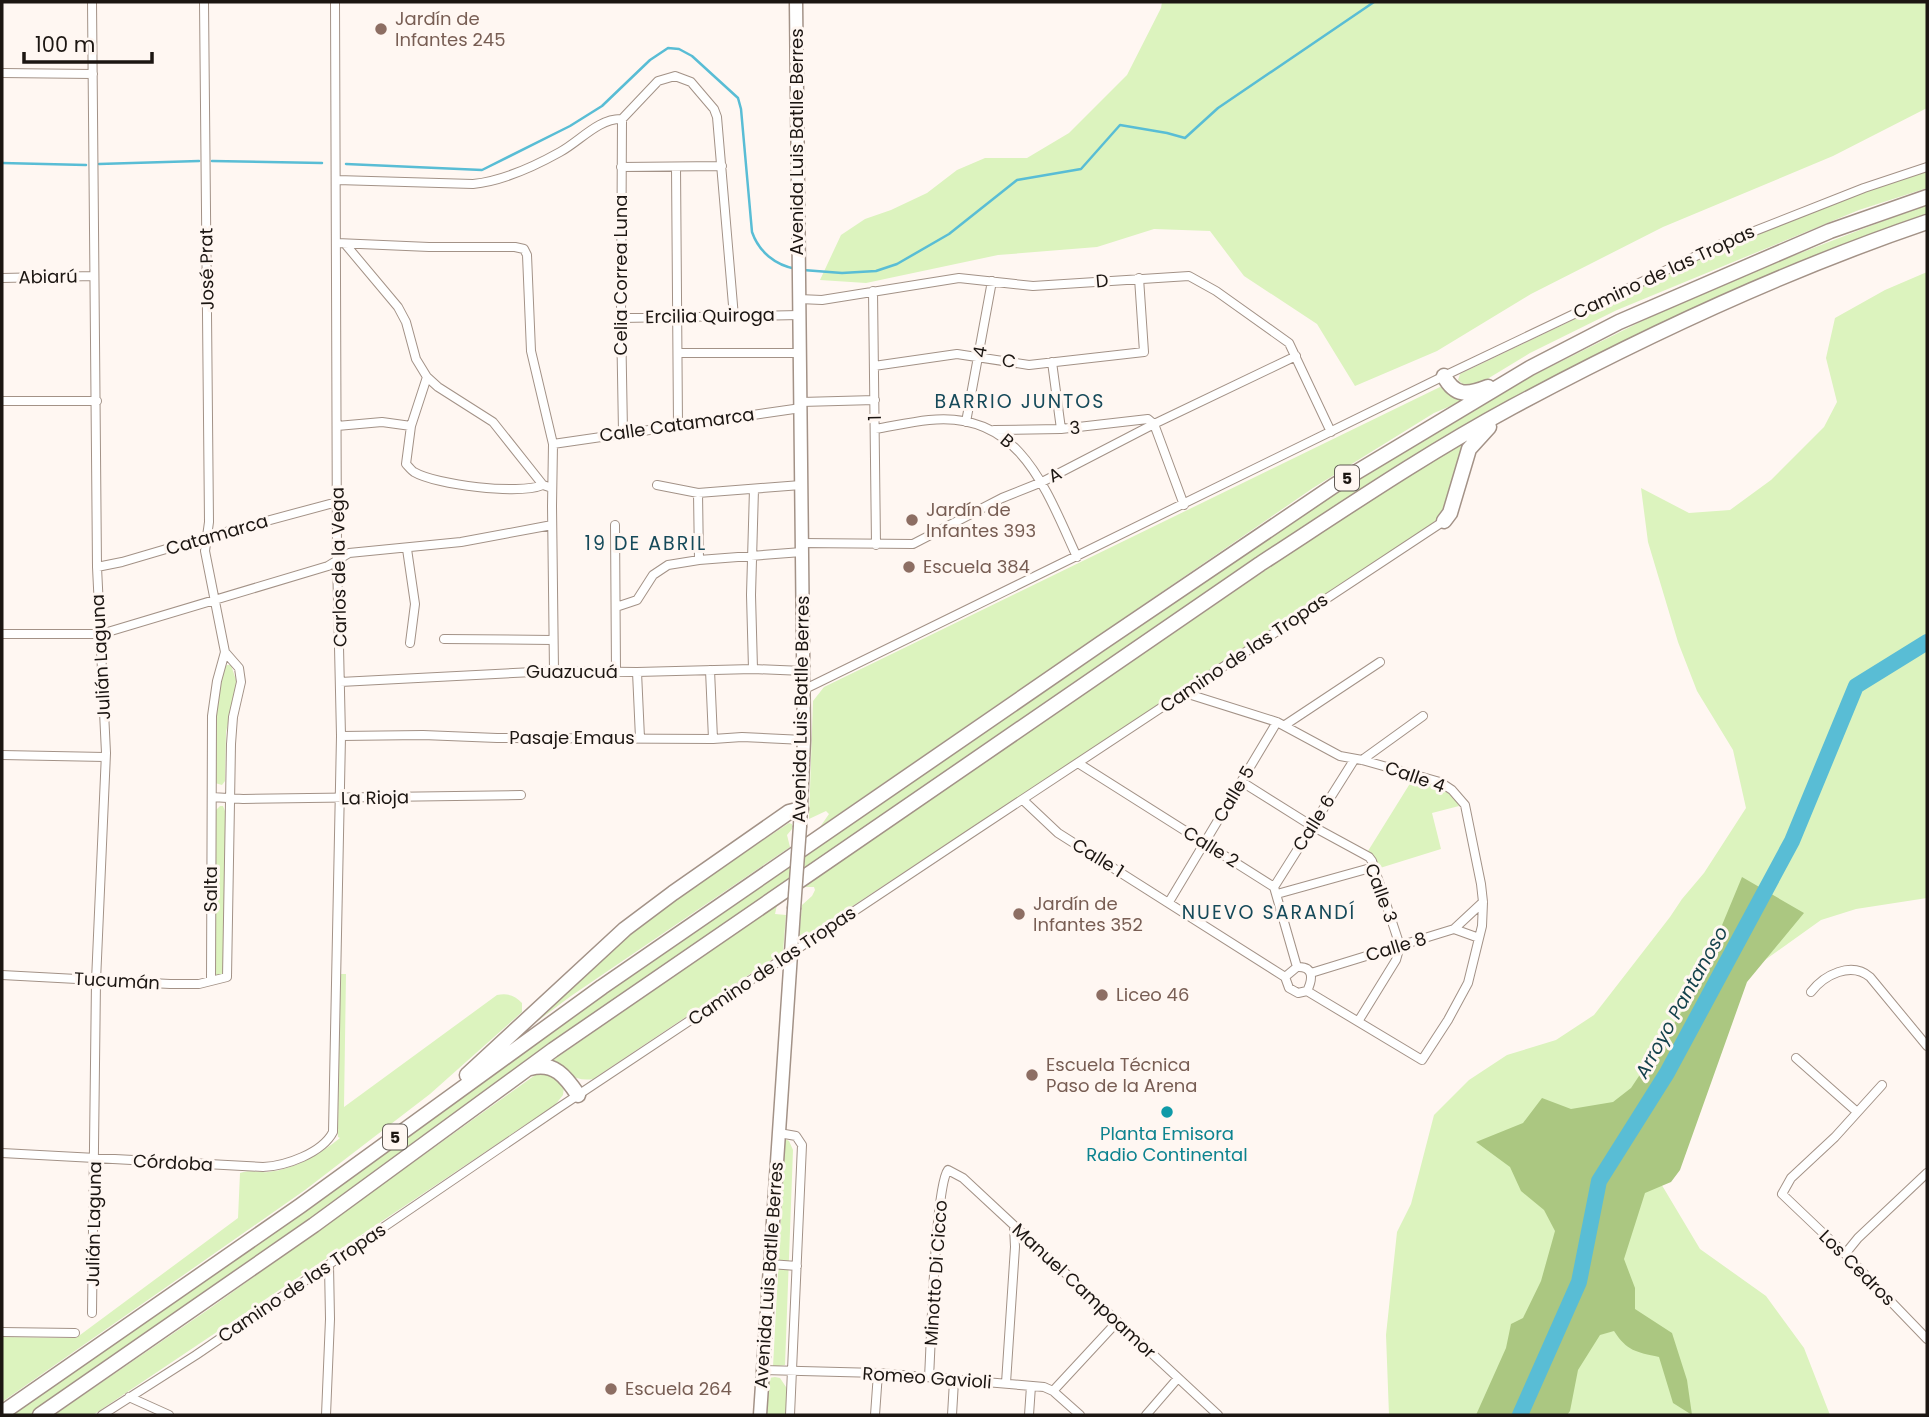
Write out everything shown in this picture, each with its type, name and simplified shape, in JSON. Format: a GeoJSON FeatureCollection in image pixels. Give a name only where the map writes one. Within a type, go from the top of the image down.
{"type":"FeatureCollection","features":[{"type":"Feature","properties":{"kind":"highway","name":"5"},"geometry":{"type":"LineString","coordinates":[[2,1413],[221,1262],[591,995],[1247,543],[1355,472],[1513,378],[1619,322],[1830,230],[1927,197]]}},
{"type":"Feature","properties":{"kind":"highway","name":"5"},"geometry":{"type":"LineString","coordinates":[[40,1415],[293,1240],[525,1070],[1271,556],[1379,486],[1511,408],[1693,315],[1754,288],[1927,222]]}},
{"type":"Feature","properties":{"kind":"highway"},"geometry":{"type":"LineString","coordinates":[[1444,376],[1450,387],[1463,393],[1513,378]]}},
{"type":"Feature","properties":{"kind":"highway"},"geometry":{"type":"LineString","coordinates":[[1444,521],[1450,513],[1469,449],[1492,423],[1511,408]]}},
{"type":"Feature","properties":{"kind":"highway"},"geometry":{"type":"LineString","coordinates":[[428,1112],[625,929],[673,892],[789,812],[801,809]]}},
{"type":"Feature","properties":{"kind":"highway"},"geometry":{"type":"LineString","coordinates":[[525,1070],[545,1066],[555,1069],[568,1080],[578,1095]]}},
{"type":"Feature","properties":{"kind":"main road","name":"Avenida Luis Batlle Berres"},"geometry":{"type":"LineString","coordinates":[[760,1415],[804,740],[796,2]]}},
{"type":"Feature","properties":{"kind":"street","name":"Julián Laguna"},"geometry":{"type":"LineString","coordinates":[[92,2],[97,567],[105,757],[96,981],[92,1313]]}},
{"type":"Feature","properties":{"kind":"street","name":"José Prat"},"geometry":{"type":"LineString","coordinates":[[204,2],[209,509],[207,537]]}},
{"type":"Feature","properties":{"kind":"street","name":"Carlos de la Vega"},"geometry":{"type":"LineString","coordinates":[[333,1132],[341,736],[337,426],[341,244],[337,180],[335,2]]}},
{"type":"Feature","properties":{"kind":"street"},"geometry":{"type":"LineString","coordinates":[[2,73],[93,74]]}},
{"type":"Feature","properties":{"kind":"street"},"geometry":{"type":"LineString","coordinates":[[337,180],[491,183],[557,154],[609,119],[622,119],[658,81],[669,76],[686,78],[714,109],[717,117],[734,317]]}},
{"type":"Feature","properties":{"kind":"street","name":"Celia Correa Luna"},"geometry":{"type":"LineString","coordinates":[[622,119],[623,432]]}},
{"type":"Feature","properties":{"kind":"street"},"geometry":{"type":"LineString","coordinates":[[621,167],[722,166]]}},
{"type":"Feature","properties":{"kind":"street"},"geometry":{"type":"LineString","coordinates":[[676,167],[678,424]]}},
{"type":"Feature","properties":{"kind":"street","name":"Camino de las Tropas"},"geometry":{"type":"LineString","coordinates":[[803,690],[1719,244],[1864,188],[1927,167]]}},
{"type":"Feature","properties":{"kind":"street"},"geometry":{"type":"LineString","coordinates":[[341,244],[524,249],[529,270],[531,351],[553,444],[554,670]]}},
{"type":"Feature","properties":{"kind":"street"},"geometry":{"type":"LineString","coordinates":[[341,244],[398,307],[406,322],[416,359],[427,377],[493,422],[543,485],[552,488]]}},
{"type":"Feature","properties":{"kind":"street","name":"Abiarú"},"geometry":{"type":"LineString","coordinates":[[2,278],[94,276]]}},
{"type":"Feature","properties":{"kind":"street","name":"D"},"geometry":{"type":"LineString","coordinates":[[799,299],[822,300],[959,278],[1016,286],[1182,276],[1195,279],[1289,343],[1331,432]]}},
{"type":"Feature","properties":{"kind":"street","name":"C"},"geometry":{"type":"LineString","coordinates":[[874,366],[957,354],[1029,365],[1144,352],[1139,278]]}},
{"type":"Feature","properties":{"kind":"street","name":"4"},"geometry":{"type":"LineString","coordinates":[[967,422],[992,281]]}},
{"type":"Feature","properties":{"kind":"street","name":"1"},"geometry":{"type":"LineString","coordinates":[[873,291],[876,545]]}},
{"type":"Feature","properties":{"kind":"street","name":"Ercilia Quiroga"},"geometry":{"type":"LineString","coordinates":[[621,318],[800,315]]}},
{"type":"Feature","properties":{"kind":"street"},"geometry":{"type":"LineString","coordinates":[[678,353],[800,353]]}},
{"type":"Feature","properties":{"kind":"street","name":"A"},"geometry":{"type":"LineString","coordinates":[[616,607],[637,600],[657,571],[683,562],[752,556],[802,547],[913,544],[1296,356]]}},
{"type":"Feature","properties":{"kind":"street"},"geometry":{"type":"LineString","coordinates":[[1052,362],[1061,429]]}},
{"type":"Feature","properties":{"kind":"street"},"geometry":{"type":"LineString","coordinates":[[427,377],[411,426],[406,464],[413,471],[470,486],[514,490],[543,485]]}},
{"type":"Feature","properties":{"kind":"street","name":"Calle Catamarca"},"geometry":{"type":"LineString","coordinates":[[553,444],[801,405],[875,400]]}},
{"type":"Feature","properties":{"kind":"street"},"geometry":{"type":"LineString","coordinates":[[2,401],[97,401]]}},
{"type":"Feature","properties":{"kind":"street","name":"3"},"geometry":{"type":"LineString","coordinates":[[994,430],[1061,429],[1148,419],[1154,424]]}},
{"type":"Feature","properties":{"kind":"street","name":"B"},"geometry":{"type":"LineString","coordinates":[[875,429],[930,420],[967,422],[994,430],[1022,454],[1042,482],[1077,557]]}},
{"type":"Feature","properties":{"kind":"street"},"geometry":{"type":"LineString","coordinates":[[337,426],[382,422],[411,426]]}},
{"type":"Feature","properties":{"kind":"street"},"geometry":{"type":"LineString","coordinates":[[1154,424],[1184,505]]}},
{"type":"Feature","properties":{"kind":"street"},"geometry":{"type":"LineString","coordinates":[[657,485],[698,493],[801,485]]}},
{"type":"Feature","properties":{"kind":"street"},"geometry":{"type":"LineString","coordinates":[[753,669],[754,489]]}},
{"type":"Feature","properties":{"kind":"street"},"geometry":{"type":"LineString","coordinates":[[698,493],[699,560]]}},
{"type":"Feature","properties":{"kind":"street","name":"Catamarca"},"geometry":{"type":"LineString","coordinates":[[97,567],[337,502]]}},
{"type":"Feature","properties":{"kind":"street","name":"Camino de las Tropas"},"geometry":{"type":"LineString","coordinates":[[102,1415],[196,1355],[791,953],[1444,521]]}},
{"type":"Feature","properties":{"kind":"street"},"geometry":{"type":"LineString","coordinates":[[2,634],[101,634],[328,566],[349,553],[461,542],[552,525]]}},
{"type":"Feature","properties":{"kind":"street"},"geometry":{"type":"LineString","coordinates":[[615,525],[616,672]]}},
{"type":"Feature","properties":{"kind":"street","name":"Salta"},"geometry":{"type":"LineString","coordinates":[[207,537],[205,551],[225,652],[214,695],[211,981]]}},
{"type":"Feature","properties":{"kind":"street"},"geometry":{"type":"LineString","coordinates":[[407,549],[415,604],[410,643]]}},
{"type":"Feature","properties":{"kind":"street"},"geometry":{"type":"LineString","coordinates":[[444,639],[553,640]]}},
{"type":"Feature","properties":{"kind":"street","name":"Salta"},"geometry":{"type":"LineString","coordinates":[[225,652],[239,668],[241,682],[233,718],[229,797],[229,974]]}},
{"type":"Feature","properties":{"kind":"street","name":"Calle 5"},"geometry":{"type":"LineString","coordinates":[[1169,902],[1242,782],[1281,724],[1380,662]]}},
{"type":"Feature","properties":{"kind":"street","name":"Guazucuá"},"geometry":{"type":"LineString","coordinates":[[340,682],[554,670],[804,671]]}},
{"type":"Feature","properties":{"kind":"street"},"geometry":{"type":"LineString","coordinates":[[710,670],[713,739]]}},
{"type":"Feature","properties":{"kind":"street"},"geometry":{"type":"LineString","coordinates":[[637,672],[640,738]]}},
{"type":"Feature","properties":{"kind":"street","name":"Calle 4"},"geometry":{"type":"LineString","coordinates":[[1185,693],[1281,724],[1340,756],[1440,782],[1460,797],[1465,805],[1483,902],[1479,939],[1468,983],[1422,1060],[1359,1020]]}},
{"type":"Feature","properties":{"kind":"street","name":"Calle 6"},"geometry":{"type":"LineString","coordinates":[[1275,890],[1312,826],[1358,760],[1423,716]]}},
{"type":"Feature","properties":{"kind":"street","name":"Pasaje Emaus"},"geometry":{"type":"LineString","coordinates":[[341,736],[742,737],[804,740]]}},
{"type":"Feature","properties":{"kind":"street"},"geometry":{"type":"LineString","coordinates":[[2,755],[105,757]]}},
{"type":"Feature","properties":{"kind":"street","name":"Calle 2"},"geometry":{"type":"LineString","coordinates":[[1078,763],[1275,890]]}},
{"type":"Feature","properties":{"kind":"street","name":"Calle 3"},"geometry":{"type":"LineString","coordinates":[[1242,782],[1312,826],[1369,857],[1374,867],[1400,946],[1396,960],[1359,1020]]}},
{"type":"Feature","properties":{"kind":"street","name":"La Rioja"},"geometry":{"type":"LineString","coordinates":[[229,797],[521,795]]}},
{"type":"Feature","properties":{"kind":"street"},"geometry":{"type":"LineString","coordinates":[[212,797],[229,797]]}},
{"type":"Feature","properties":{"kind":"street","name":"Calle 1"},"geometry":{"type":"LineString","coordinates":[[1023,800],[1058,833],[1285,977]]}},
{"type":"Feature","properties":{"kind":"street"},"geometry":{"type":"LineString","coordinates":[[1297,967],[1275,890],[1374,867]]}},
{"type":"Feature","properties":{"kind":"street"},"geometry":{"type":"LineString","coordinates":[[1479,939],[1454,929],[1483,902]]}},
{"type":"Feature","properties":{"kind":"street","name":"Calle 8"},"geometry":{"type":"LineString","coordinates":[[1311,973],[1454,929]]}},
{"type":"Feature","properties":{"kind":"street"},"geometry":{"type":"LineString","coordinates":[[1307,991],[1311,983],[1311,973],[1307,968],[1297,967],[1285,977],[1289,988],[1298,993],[1307,991],[1359,1020]]}},
{"type":"Feature","properties":{"kind":"street"},"geometry":{"type":"LineString","coordinates":[[1811,992],[1818,983],[1835,973],[1862,972],[1870,977],[1927,1046]]}},
{"type":"Feature","properties":{"kind":"street","name":"Tucumán"},"geometry":{"type":"LineString","coordinates":[[2,975],[170,984],[223,979],[229,974]]}},
{"type":"Feature","properties":{"kind":"street"},"geometry":{"type":"LineString","coordinates":[[1796,1058],[1857,1112],[1882,1085]]}},
{"type":"Feature","properties":{"kind":"street","name":"Los Cedros"},"geometry":{"type":"LineString","coordinates":[[1857,1112],[1791,1178],[1782,1195],[1845,1254],[1927,1339]]}},
{"type":"Feature","properties":{"kind":"street","name":"Córdoba"},"geometry":{"type":"LineString","coordinates":[[2,1153],[276,1167],[323,1144],[333,1132]]}},
{"type":"Feature","properties":{"kind":"street"},"geometry":{"type":"LineString","coordinates":[[779,1133],[796,1136],[802,1145],[790,1415]]}},
{"type":"Feature","properties":{"kind":"street","name":"Manuel Campoamor"},"geometry":{"type":"LineString","coordinates":[[948,1170],[963,1178],[1218,1415]]}},
{"type":"Feature","properties":{"kind":"street","name":"Minotto Di Cicco"},"geometry":{"type":"LineString","coordinates":[[929,1377],[942,1191],[948,1170]]}},
{"type":"Feature","properties":{"kind":"street"},"geometry":{"type":"LineString","coordinates":[[1845,1254],[1863,1233],[1927,1173]]}},
{"type":"Feature","properties":{"kind":"street"},"geometry":{"type":"LineString","coordinates":[[1006,1384],[1014,1226]]}},
{"type":"Feature","properties":{"kind":"street"},"geometry":{"type":"LineString","coordinates":[[770,1264],[797,1266]]}},
{"type":"Feature","properties":{"kind":"street"},"geometry":{"type":"LineString","coordinates":[[326,1415],[329,1265]]}},
{"type":"Feature","properties":{"kind":"street"},"geometry":{"type":"LineString","coordinates":[[1053,1391],[1117,1322]]}},
{"type":"Feature","properties":{"kind":"street"},"geometry":{"type":"LineString","coordinates":[[2,1332],[75,1333]]}},
{"type":"Feature","properties":{"kind":"street","name":"Romeo Gavioli"},"geometry":{"type":"LineString","coordinates":[[763,1370],[929,1377],[1031,1386],[1053,1391],[1080,1415]]}},
{"type":"Feature","properties":{"kind":"street"},"geometry":{"type":"LineString","coordinates":[[876,1415],[878,1374]]}},
{"type":"Feature","properties":{"kind":"street"},"geometry":{"type":"LineString","coordinates":[[1146,1415],[1178,1378]]}},
{"type":"Feature","properties":{"kind":"street"},"geometry":{"type":"LineString","coordinates":[[952,1415],[954,1381]]}},
{"type":"Feature","properties":{"kind":"street"},"geometry":{"type":"LineString","coordinates":[[1030,1415],[1031,1386]]}},
{"type":"Feature","properties":{"kind":"street"},"geometry":{"type":"LineString","coordinates":[[129,1398],[169,1415]]}},
{"type":"Feature","properties":{"kind":"green space"},"geometry":{"type":"Polygon","coordinates":[[[1162,2],[1927,2],[1927,108],[1833,156],[1663,227],[1531,294],[1437,351],[1355,386],[1317,324],[1244,276],[1210,231],[1154,229],[1097,247],[998,255],[866,283],[820,280],[841,235],[865,219],[927,193],[957,170],[985,158],[1027,158],[1069,133],[1127,75],[1162,2]]]}},
{"type":"Feature","properties":{"kind":"green space"},"geometry":{"type":"Polygon","coordinates":[[[1927,171],[1927,188],[1859,210],[1617,310],[1530,353],[1479,384],[1464,385],[1458,380],[1460,374],[1734,243],[1927,171]]]}},
{"type":"Feature","properties":{"kind":"green space"},"geometry":{"type":"Polygon","coordinates":[[[1927,204],[1927,215],[1763,278],[1623,343],[1485,415],[30,1415],[8,1415],[254,1246],[563,1020],[1377,465],[1492,396],[1650,317],[1728,281],[1927,204]]]}},
{"type":"Feature","properties":{"kind":"green space"},"geometry":{"type":"Polygon","coordinates":[[[1927,272],[1927,898],[1856,909],[1821,920],[1737,980],[1660,1182],[1700,1249],[1766,1296],[1804,1348],[1830,1415],[1389,1415],[1386,1335],[1397,1232],[1411,1204],[1434,1115],[1469,1080],[1507,1055],[1556,1040],[1594,1015],[1704,873],[1746,808],[1733,750],[1697,691],[1678,642],[1648,542],[1641,488],[1689,513],[1730,510],[1771,480],[1824,427],[1837,402],[1826,358],[1835,318],[1885,290],[1927,272]]]}},
{"type":"Feature","properties":{"kind":"green space"},"geometry":{"type":"Polygon","coordinates":[[[1440,387],[1467,399],[1434,413],[1313,488],[820,827],[829,814],[826,811],[809,819],[813,701],[824,687],[1440,387]]]}},
{"type":"Feature","properties":{"kind":"green space"},"geometry":{"type":"Polygon","coordinates":[[[1469,437],[1443,512],[1429,527],[810,934],[799,936],[802,905],[815,890],[814,887],[804,887],[808,884],[1375,495],[1469,437]]]}},
{"type":"Feature","properties":{"kind":"green space"},"geometry":{"type":"Polygon","coordinates":[[[231,665],[237,683],[226,732],[225,781],[222,785],[215,783],[214,709],[223,668],[231,665]]]}},
{"type":"Feature","properties":{"kind":"green space"},"geometry":{"type":"Polygon","coordinates":[[[1414,777],[1446,790],[1459,806],[1432,813],[1441,849],[1380,868],[1368,851],[1414,777]]]}},
{"type":"Feature","properties":{"kind":"green space"},"geometry":{"type":"Polygon","coordinates":[[[223,806],[225,811],[225,973],[217,978],[214,975],[215,811],[223,806]]]}},
{"type":"Feature","properties":{"kind":"green space"},"geometry":{"type":"Polygon","coordinates":[[[789,823],[792,824],[787,835],[790,847],[571,996],[511,1041],[627,934],[667,904],[789,823]]]}},
{"type":"Feature","properties":{"kind":"green space"},"geometry":{"type":"Polygon","coordinates":[[[1742,877],[1804,913],[1747,982],[1680,1170],[1671,1182],[1645,1193],[1624,1259],[1635,1288],[1635,1309],[1672,1333],[1687,1380],[1692,1415],[1673,1403],[1659,1357],[1633,1350],[1623,1343],[1614,1331],[1600,1335],[1578,1370],[1567,1415],[1476,1415],[1506,1348],[1511,1324],[1523,1318],[1541,1281],[1555,1231],[1544,1210],[1521,1191],[1510,1167],[1476,1142],[1523,1123],[1542,1098],[1571,1109],[1613,1102],[1631,1088],[1693,995],[1742,877]]]}},
{"type":"Feature","properties":{"kind":"green space"},"geometry":{"type":"Polygon","coordinates":[[[777,905],[775,914],[786,915],[783,952],[593,1079],[575,1078],[549,1063],[777,905]]]}},
{"type":"Feature","properties":{"kind":"green space"},"geometry":{"type":"Polygon","coordinates":[[[339,974],[346,974],[344,1107],[497,995],[517,998],[522,1003],[522,1012],[430,1094],[305,1190],[2,1402],[2,1337],[76,1338],[238,1218],[240,1173],[288,1168],[315,1155],[340,1138],[339,974]]]}},
{"type":"Feature","properties":{"kind":"green space"},"geometry":{"type":"Polygon","coordinates":[[[546,1070],[564,1086],[563,1095],[555,1105],[93,1415],[54,1415],[209,1309],[538,1073],[546,1070]]]}},
{"type":"Feature","properties":{"kind":"green space"},"geometry":{"type":"Polygon","coordinates":[[[785,1139],[793,1150],[785,1365],[773,1367],[785,1139]]]}},
{"type":"Feature","properties":{"kind":"green space"},"geometry":{"type":"Polygon","coordinates":[[[769,1378],[780,1378],[788,1390],[787,1415],[767,1415],[769,1378]]]}},
{"type":"Feature","properties":{"kind":"waterway"},"geometry":{"type":"LineString","coordinates":[[803,270],[842,273],[876,271],[897,264],[949,234],[1017,180],[1081,169],[1120,125],[1185,138],[1218,108],[1374,2]]}},
{"type":"Feature","properties":{"kind":"waterway"},"geometry":{"type":"LineString","coordinates":[[346,164],[482,170],[570,126],[602,106],[650,60],[668,48],[679,49],[692,56],[738,98],[752,232],[759,246],[769,256],[796,269]]}},
{"type":"Feature","properties":{"kind":"waterway"},"geometry":{"type":"LineString","coordinates":[[99,164],[199,161]]}},
{"type":"Feature","properties":{"kind":"waterway"},"geometry":{"type":"LineString","coordinates":[[212,161],[322,163]]}},
{"type":"Feature","properties":{"kind":"waterway"},"geometry":{"type":"LineString","coordinates":[[2,163],[86,165]]}},
{"type":"Feature","properties":{"kind":"waterway","name":"Arroyo Pantanoso"},"geometry":{"type":"LineString","coordinates":[[1520,1415],[1579,1282],[1599,1181],[1667,1073],[1792,841],[1856,686],[1927,642]]}},
{"type":"Feature","properties":{"kind":"place","name":"Jardín de Infantes 245"},"geometry":{"type":"Point","coordinates":[381,29]}},
{"type":"Feature","properties":{"kind":"place","name":"Jardín de Infantes 393"},"geometry":{"type":"Point","coordinates":[912,520]}},
{"type":"Feature","properties":{"kind":"place","name":"Escuela 384"},"geometry":{"type":"Point","coordinates":[909,567]}},
{"type":"Feature","properties":{"kind":"place","name":"Jardín de Infantes 352"},"geometry":{"type":"Point","coordinates":[1019,914]}},
{"type":"Feature","properties":{"kind":"place","name":"Liceo 46"},"geometry":{"type":"Point","coordinates":[1102,995]}},
{"type":"Feature","properties":{"kind":"place","name":"Escuela Técnica Paso de la Arena"},"geometry":{"type":"Point","coordinates":[1032,1075]}},
{"type":"Feature","properties":{"kind":"place","name":"Planta Emisora Radio Continental"},"geometry":{"type":"Point","coordinates":[1167,1112]}},
{"type":"Feature","properties":{"kind":"place","name":"Escuela 264"},"geometry":{"type":"Point","coordinates":[611,1389]}},
{"type":"Feature","properties":{"kind":"district","name":"BARRIO JUNTOS"},"geometry":{"type":"Point","coordinates":[1020,401]}},
{"type":"Feature","properties":{"kind":"district","name":"19 DE ABRIL"},"geometry":{"type":"Point","coordinates":[646,543]}},
{"type":"Feature","properties":{"kind":"district","name":"NUEVO SARANDÍ"},"geometry":{"type":"Point","coordinates":[1269,912]}}]}
